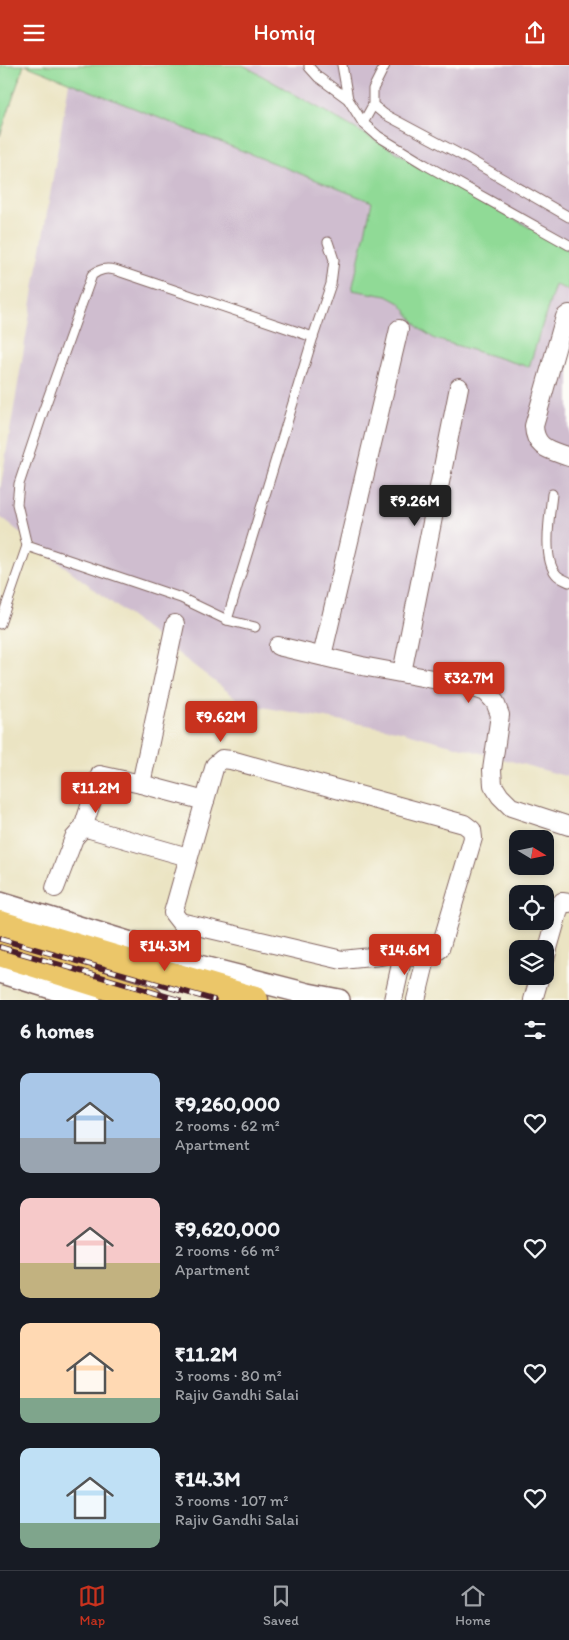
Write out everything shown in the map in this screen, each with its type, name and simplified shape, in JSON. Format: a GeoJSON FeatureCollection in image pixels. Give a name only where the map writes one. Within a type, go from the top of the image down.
{"type":"FeatureCollection","features":[{"type":"Feature","properties":{"kind":"main road"},"geometry":{"type":"LineString","coordinates":[[0,924],[255,1000]]}},
{"type":"Feature","properties":{"kind":"main road"},"geometry":{"type":"LineString","coordinates":[[0,953],[150,1000]]}},
{"type":"Feature","properties":{"kind":"street"},"geometry":{"type":"LineString","coordinates":[[569,314],[565,317],[534,426],[534,435],[542,446],[569,457]]}},
{"type":"Feature","properties":{"kind":"street"},"geometry":{"type":"LineString","coordinates":[[322,656],[398,329]]}},
{"type":"Feature","properties":{"kind":"street"},"geometry":{"type":"LineString","coordinates":[[402,673],[459,387]]}},
{"type":"Feature","properties":{"kind":"street"},"geometry":{"type":"LineString","coordinates":[[141,784],[175,624]]}},
{"type":"Feature","properties":{"kind":"street"},"geometry":{"type":"LineString","coordinates":[[278,646],[465,685],[486,692],[496,702],[500,715],[492,770],[493,785],[500,797],[511,807],[569,826]]}},
{"type":"Feature","properties":{"kind":"street"},"geometry":{"type":"LineString","coordinates":[[416,1000],[426,959],[440,949],[473,838],[472,830],[454,821],[231,760],[222,759],[215,765],[173,913],[180,922],[342,960],[380,956],[397,952],[403,955],[426,959]]}},
{"type":"Feature","properties":{"kind":"street"},"geometry":{"type":"LineString","coordinates":[[55,888],[74,838],[83,828],[100,775],[205,801]]}},
{"type":"Feature","properties":{"kind":"street"},"geometry":{"type":"LineString","coordinates":[[83,828],[188,857]]}},
{"type":"Feature","properties":{"kind":"street"},"geometry":{"type":"LineString","coordinates":[[550,940],[562,902],[569,903]]}},
{"type":"Feature","properties":{"kind":"street"},"geometry":{"type":"LineString","coordinates":[[0,903],[177,957],[195,965],[339,1000]]}},
{"type":"Feature","properties":{"kind":"street"},"geometry":{"type":"LineString","coordinates":[[393,1000],[403,955]]}},
{"type":"Feature","properties":{"kind":"street"},"geometry":{"type":"LineString","coordinates":[[0,973],[90,1000]]}},
{"type":"Feature","properties":{"kind":"street"},"geometry":{"type":"LineString","coordinates":[[533,1000],[537,985]]}},
{"type":"Feature","properties":{"kind":"lane"},"geometry":{"type":"LineString","coordinates":[[308,65],[318,77],[348,99]]}},
{"type":"Feature","properties":{"kind":"lane"},"geometry":{"type":"LineString","coordinates":[[342,65],[348,99],[362,123],[378,136],[424,164],[569,245]]}},
{"type":"Feature","properties":{"kind":"lane"},"geometry":{"type":"LineString","coordinates":[[362,123],[373,105],[372,89],[385,65]]}},
{"type":"Feature","properties":{"kind":"lane"},"geometry":{"type":"LineString","coordinates":[[373,105],[384,114],[463,156],[569,217]]}},
{"type":"Feature","properties":{"kind":"lane"},"geometry":{"type":"LineString","coordinates":[[227,620],[331,284],[334,260],[328,242]]}},
{"type":"Feature","properties":{"kind":"lane"},"geometry":{"type":"LineString","coordinates":[[0,624],[27,546],[17,504],[20,483],[92,275],[107,268],[115,270],[314,337]]}},
{"type":"Feature","properties":{"kind":"lane"},"geometry":{"type":"LineString","coordinates":[[552,494],[548,548],[550,564],[556,575],[569,583]]}},
{"type":"Feature","properties":{"kind":"lane"},"geometry":{"type":"LineString","coordinates":[[27,546],[181,597],[227,620],[255,627]]}},
{"type":"Feature","properties":{"kind":"shaded area"},"geometry":{"type":"Polygon","coordinates":[[[72,65],[569,65],[569,777],[396,730],[244,704],[0,517],[0,490],[72,65]]]}},
{"type":"Feature","properties":{"kind":"green space"},"geometry":{"type":"Polygon","coordinates":[[[0,65],[24,65],[0,136],[0,65]]]}},
{"type":"Feature","properties":{"kind":"green space"},"geometry":{"type":"Polygon","coordinates":[[[25,65],[243,65],[569,250],[569,290],[555,285],[529,367],[435,339],[420,329],[400,303],[387,296],[352,290],[372,202],[25,65]]]}},
{"type":"Feature","properties":{"kind":"railway"},"geometry":{"type":"LineString","coordinates":[[0,939],[214,1000]]}},
{"type":"Feature","properties":{"kind":"railway"},"geometry":{"type":"LineString","coordinates":[[0,947],[179,1000]]}}]}
